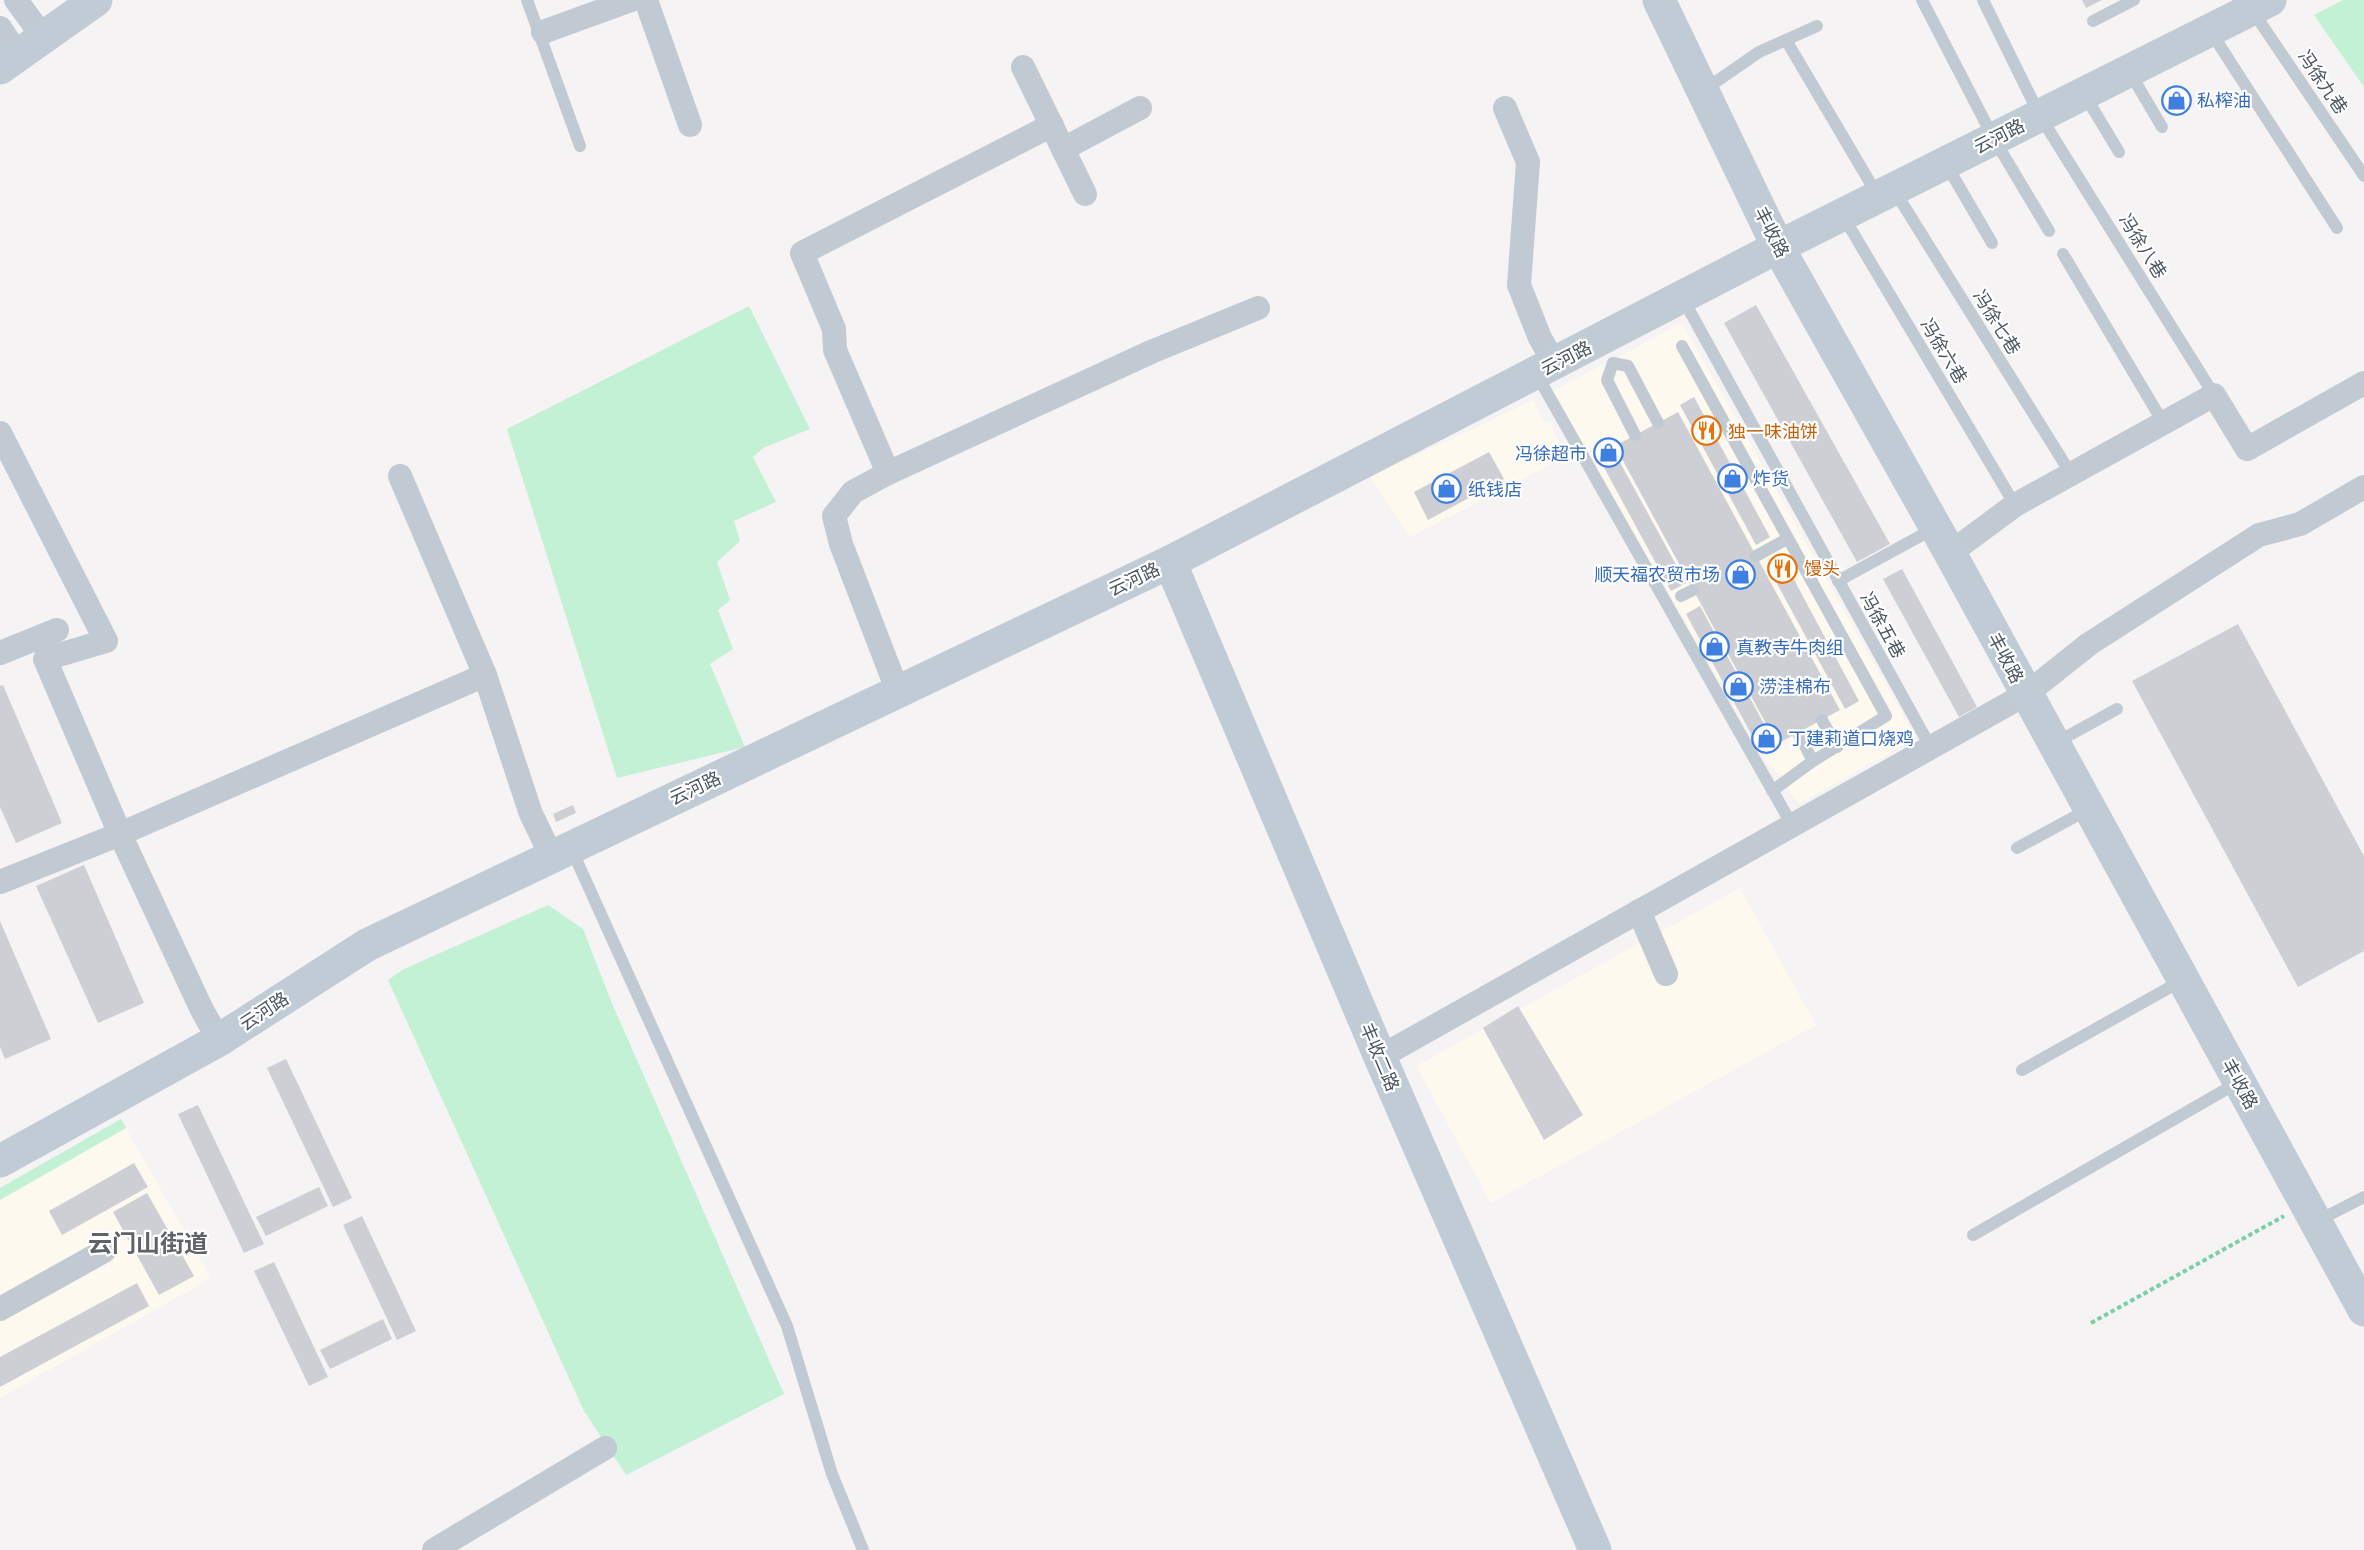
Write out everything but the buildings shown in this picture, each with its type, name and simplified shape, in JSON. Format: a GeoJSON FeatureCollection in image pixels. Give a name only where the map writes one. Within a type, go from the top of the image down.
{"type":"FeatureCollection","features":[{"type":"Feature","properties":{"kind":"street"},"geometry":{"type":"LineString","coordinates":[[16,0],[20,53]]}},
{"type":"Feature","properties":{"kind":"street"},"geometry":{"type":"LineString","coordinates":[[543,32],[631,0]]}},
{"type":"Feature","properties":{"kind":"street"},"geometry":{"type":"LineString","coordinates":[[646,0],[690,125]]}},
{"type":"Feature","properties":{"kind":"street","name":"丰收路"},"geometry":{"type":"LineString","coordinates":[[1659,0],[1778,247],[1943,540],[2311,1213],[2350,1275],[2364,1310]]}},
{"type":"Feature","properties":{"kind":"street"},"geometry":{"type":"LineString","coordinates":[[20,53],[93,1]]}},
{"type":"Feature","properties":{"kind":"street","name":"云河路"},"geometry":{"type":"LineString","coordinates":[[0,1161],[219,1040],[367,945],[1170,562],[1778,247],[2261,5]]}},
{"type":"Feature","properties":{"kind":"street"},"geometry":{"type":"LineString","coordinates":[[0,28],[20,53]]}},
{"type":"Feature","properties":{"kind":"street"},"geometry":{"type":"LineString","coordinates":[[1023,68],[1085,194]]}},
{"type":"Feature","properties":{"kind":"street"},"geometry":{"type":"LineString","coordinates":[[1063,149],[1140,108]]}},
{"type":"Feature","properties":{"kind":"street"},"geometry":{"type":"LineString","coordinates":[[1505,108],[1528,162],[1519,285],[1540,338],[1546,369]]}},
{"type":"Feature","properties":{"kind":"street"},"geometry":{"type":"LineString","coordinates":[[888,473],[835,350],[834,329],[802,253],[1052,125]]}},
{"type":"Feature","properties":{"kind":"street"},"geometry":{"type":"LineString","coordinates":[[898,692],[841,544],[834,516],[853,492],[888,473],[1151,352],[1258,308]]}},
{"type":"Feature","properties":{"kind":"street"},"geometry":{"type":"LineString","coordinates":[[1943,540],[2015,505],[2214,395],[2247,450],[2364,383]]}},
{"type":"Feature","properties":{"kind":"street"},"geometry":{"type":"LineString","coordinates":[[0,433],[106,641],[45,659],[120,834],[202,1010],[219,1040]]}},
{"type":"Feature","properties":{"kind":"street"},"geometry":{"type":"LineString","coordinates":[[400,476],[484,675],[531,814],[561,852]]}},
{"type":"Feature","properties":{"kind":"street"},"geometry":{"type":"LineString","coordinates":[[1380,1058],[2026,694],[2089,644],[2259,535],[2300,524],[2364,487]]}},
{"type":"Feature","properties":{"kind":"street","name":"丰收二路"},"geometry":{"type":"LineString","coordinates":[[1170,562],[1380,1058],[1595,1550]]}},
{"type":"Feature","properties":{"kind":"street"},"geometry":{"type":"LineString","coordinates":[[0,653],[57,630]]}},
{"type":"Feature","properties":{"kind":"street"},"geometry":{"type":"LineString","coordinates":[[0,882],[120,834],[484,675]]}},
{"type":"Feature","properties":{"kind":"street"},"geometry":{"type":"LineString","coordinates":[[1639,911],[1666,974]]}},
{"type":"Feature","properties":{"kind":"street"},"geometry":{"type":"LineString","coordinates":[[0,1309],[104,1251]]}},
{"type":"Feature","properties":{"kind":"street"},"geometry":{"type":"LineString","coordinates":[[434,1550],[605,1448]]}},
{"type":"Feature","properties":{"kind":"lane"},"geometry":{"type":"LineString","coordinates":[[526,0],[580,146]]}},
{"type":"Feature","properties":{"kind":"lane"},"geometry":{"type":"LineString","coordinates":[[1922,0],[1994,138],[2049,231]]}},
{"type":"Feature","properties":{"kind":"lane","name":"冯徐八巷"},"geometry":{"type":"LineString","coordinates":[[1983,0],[2040,116],[2214,395]]}},
{"type":"Feature","properties":{"kind":"lane"},"geometry":{"type":"LineString","coordinates":[[2093,21],[2134,0]]}},
{"type":"Feature","properties":{"kind":"lane","name":"冯徐九巷"},"geometry":{"type":"LineString","coordinates":[[2261,5],[2364,176]]}},
{"type":"Feature","properties":{"kind":"lane"},"geometry":{"type":"LineString","coordinates":[[1703,91],[1759,52],[1817,26]]}},
{"type":"Feature","properties":{"kind":"lane"},"geometry":{"type":"LineString","coordinates":[[2210,30],[2337,228]]}},
{"type":"Feature","properties":{"kind":"lane","name":"冯徐七巷"},"geometry":{"type":"LineString","coordinates":[[1786,40],[2071,474]]}},
{"type":"Feature","properties":{"kind":"lane"},"geometry":{"type":"LineString","coordinates":[[2129,71],[2162,127]]}},
{"type":"Feature","properties":{"kind":"lane"},"geometry":{"type":"LineString","coordinates":[[2084,93],[2119,152]]}},
{"type":"Feature","properties":{"kind":"lane"},"geometry":{"type":"LineString","coordinates":[[1945,163],[1992,243]]}},
{"type":"Feature","properties":{"kind":"lane","name":"冯徐六巷"},"geometry":{"type":"LineString","coordinates":[[1842,215],[2015,505]]}},
{"type":"Feature","properties":{"kind":"lane"},"geometry":{"type":"LineString","coordinates":[[2063,254],[2164,424]]}},
{"type":"Feature","properties":{"kind":"lane","name":"冯徐五巷"},"geometry":{"type":"LineString","coordinates":[[1682,298],[1930,748]]}},
{"type":"Feature","properties":{"kind":"lane"},"geometry":{"type":"LineString","coordinates":[[1682,346],[1886,716],[1813,761],[1772,791]]}},
{"type":"Feature","properties":{"kind":"lane"},"geometry":{"type":"LineString","coordinates":[[1635,435],[1607,380],[1613,363],[1628,366],[1658,423]]}},
{"type":"Feature","properties":{"kind":"lane"},"geometry":{"type":"LineString","coordinates":[[1546,369],[1792,825]]}},
{"type":"Feature","properties":{"kind":"lane"},"geometry":{"type":"LineString","coordinates":[[1756,556],[1787,539]]}},
{"type":"Feature","properties":{"kind":"lane"},"geometry":{"type":"LineString","coordinates":[[1838,581],[1943,540]]}},
{"type":"Feature","properties":{"kind":"lane"},"geometry":{"type":"LineString","coordinates":[[1681,597],[1693,590]]}},
{"type":"Feature","properties":{"kind":"lane"},"geometry":{"type":"LineString","coordinates":[[2053,744],[2117,709]]}},
{"type":"Feature","properties":{"kind":"lane"},"geometry":{"type":"LineString","coordinates":[[1822,720],[1837,747]]}},
{"type":"Feature","properties":{"kind":"lane"},"geometry":{"type":"LineString","coordinates":[[1798,733],[1813,761]]}},
{"type":"Feature","properties":{"kind":"lane"},"geometry":{"type":"LineString","coordinates":[[2017,848],[2089,809]]}},
{"type":"Feature","properties":{"kind":"lane"},"geometry":{"type":"LineString","coordinates":[[561,852],[787,1326],[832,1474],[863,1550]]}},
{"type":"Feature","properties":{"kind":"lane"},"geometry":{"type":"LineString","coordinates":[[2022,1070],[2183,980]]}},
{"type":"Feature","properties":{"kind":"lane"},"geometry":{"type":"LineString","coordinates":[[1973,1234],[2239,1082]]}},
{"type":"Feature","properties":{"kind":"lane"},"geometry":{"type":"LineString","coordinates":[[2311,1213],[2364,1197]]}},
{"type":"Feature","properties":{"kind":"path"},"geometry":{"type":"LineString","coordinates":[[2091,1323],[2311,1213]]}},
{"type":"Feature","properties":{"kind":"shaded area","name":"顺天福农贸市场"},"geometry":{"type":"Polygon","coordinates":[[[1682,323],[1916,738],[1799,804],[1765,760],[1553,391],[1682,323]]]}},
{"type":"Feature","properties":{"kind":"shaded area"},"geometry":{"type":"Polygon","coordinates":[[[1534,400],[1543,422],[1550,423],[1567,456],[1410,537],[1370,477],[1534,400]]]}},
{"type":"Feature","properties":{"kind":"shaded area"},"geometry":{"type":"Polygon","coordinates":[[[1740,888],[1816,1025],[1491,1203],[1416,1066],[1740,888]]]}},
{"type":"Feature","properties":{"kind":"shaded area"},"geometry":{"type":"Polygon","coordinates":[[[126,1128],[211,1278],[0,1398],[0,1200],[126,1128]]]}},
{"type":"Feature","properties":{"kind":"green space"},"geometry":{"type":"Polygon","coordinates":[[[2343,0],[2364,0],[2364,87],[2314,15],[2343,0]]]}},
{"type":"Feature","properties":{"kind":"green space"},"geometry":{"type":"Polygon","coordinates":[[[749,306],[810,429],[763,448],[753,457],[776,502],[734,521],[740,541],[717,562],[730,600],[718,610],[733,649],[710,664],[745,747],[617,778],[507,429],[749,306]]]}},
{"type":"Feature","properties":{"kind":"green space"},"geometry":{"type":"Polygon","coordinates":[[[548,905],[583,929],[611,1001],[784,1394],[626,1475],[584,1411],[388,980],[404,969],[548,905]]]}},
{"type":"Feature","properties":{"kind":"green space"},"geometry":{"type":"Polygon","coordinates":[[[121,1119],[126,1128],[0,1200],[0,1188],[121,1119]]]}},
{"type":"Feature","properties":{"kind":"place","name":"私榨油"},"geometry":{"type":"Point","coordinates":[2176,100]}},
{"type":"Feature","properties":{"kind":"place","name":"独一味油饼"},"geometry":{"type":"Point","coordinates":[1707,431]}},
{"type":"Feature","properties":{"kind":"place","name":"冯徐超市"},"geometry":{"type":"Point","coordinates":[1608,453]}},
{"type":"Feature","properties":{"kind":"place","name":"炸货"},"geometry":{"type":"Point","coordinates":[1732,478]}},
{"type":"Feature","properties":{"kind":"place","name":"纸钱店"},"geometry":{"type":"Point","coordinates":[1447,489]}},
{"type":"Feature","properties":{"kind":"place","name":"馒头"},"geometry":{"type":"Point","coordinates":[1783,568]}},
{"type":"Feature","properties":{"kind":"place","name":"顺天福农贸市场"},"geometry":{"type":"Point","coordinates":[1741,574]}},
{"type":"Feature","properties":{"kind":"place","name":"真教寺牛肉组"},"geometry":{"type":"Point","coordinates":[1715,647]}},
{"type":"Feature","properties":{"kind":"place","name":"涝洼棉布"},"geometry":{"type":"Point","coordinates":[1738,686]}},
{"type":"Feature","properties":{"kind":"place","name":"丁建莉道口烧鸡"},"geometry":{"type":"Point","coordinates":[1767,738]}},
{"type":"Feature","properties":{"kind":"district","name":"云门山街道"},"geometry":{"type":"Point","coordinates":[148,1244]}}]}
